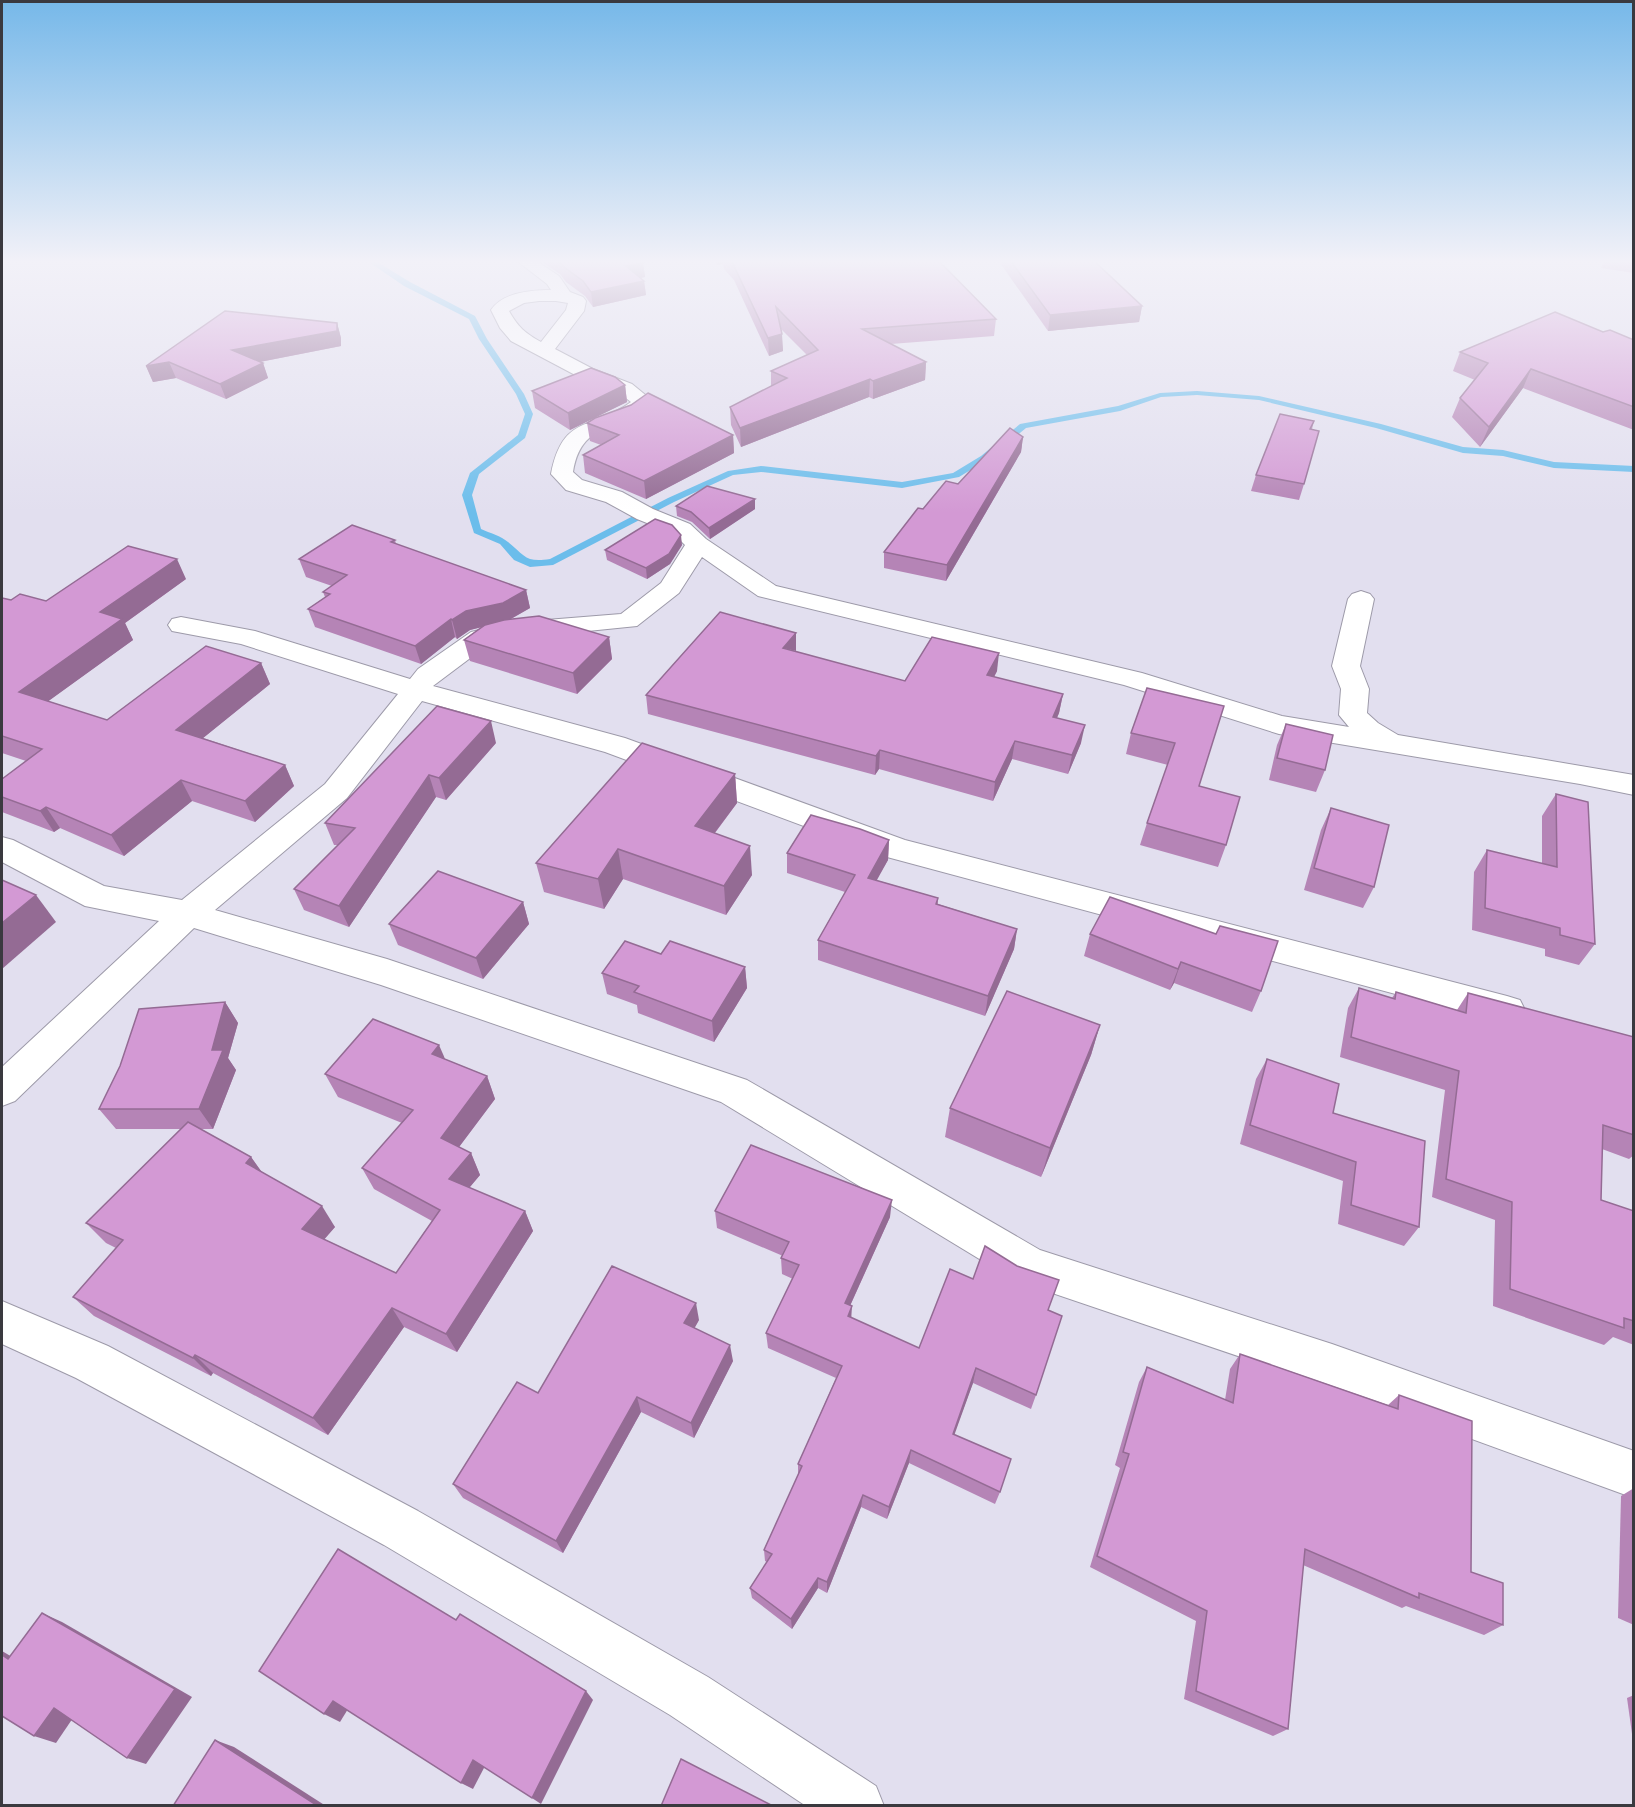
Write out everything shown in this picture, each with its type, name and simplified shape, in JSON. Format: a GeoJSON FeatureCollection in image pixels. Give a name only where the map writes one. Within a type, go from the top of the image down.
{"type":"FeatureCollection","features":[{"type":"Feature","properties":{"kind":"street"},"geometry":{"type":"LineString","coordinates":[[532,344],[586,373],[625,388],[644,402],[633,413],[575,436],[563,458],[562,474],[574,485],[614,497],[682,529],[698,544],[767,591],[1132,679],[1279,725],[1634,785]]}},
{"type":"Feature","properties":{"kind":"street"},"geometry":{"type":"LineString","coordinates":[[544,351],[549,344]]}},
{"type":"Feature","properties":{"kind":"street"},"geometry":{"type":"LineString","coordinates":[[2,1090],[188,914],[336,791],[428,675],[480,638],[509,631],[628,621],[670,588],[698,544]]}},
{"type":"Feature","properties":{"kind":"street"},"geometry":{"type":"LineString","coordinates":[[1361,599],[1346,666],[1355,689],[1353,715],[1368,730],[1391,743]]}},
{"type":"Feature","properties":{"kind":"street"},"geometry":{"type":"LineString","coordinates":[[182,625],[246,637],[415,690],[615,745],[898,849],[1531,1017]]}},
{"type":"Feature","properties":{"kind":"street"},"geometry":{"type":"LineString","coordinates":[[2,848],[97,897],[188,914],[387,973],[734,1091],[1029,1266],[1332,1366],[1634,1475]]}},
{"type":"Feature","properties":{"kind":"street"},"geometry":{"type":"LineString","coordinates":[[2,1322],[92,1362],[401,1528],[689,1696],[856,1806]]}},
{"type":"Feature","properties":{"kind":"building"},"geometry":{"type":"Polygon","coordinates":[[[177,344],[263,344],[232,350],[263,363],[220,384],[169,362],[146,366],[177,344]]]}},
{"type":"Feature","properties":{"kind":"building"},"geometry":{"type":"Polygon","coordinates":[[[812,344],[892,344],[926,362],[873,381],[870,379],[740,428],[730,407],[787,378],[771,371],[818,350],[812,344]]]}},
{"type":"Feature","properties":{"kind":"building"},"geometry":{"type":"Polygon","coordinates":[[[1478,344],[1634,344],[1634,407],[1531,369],[1489,427],[1460,398],[1488,363],[1460,352],[1478,344]]]}},
{"type":"Feature","properties":{"kind":"building"},"geometry":{"type":"Polygon","coordinates":[[[591,368],[615,377],[625,385],[568,413],[532,391],[591,368]]]}},
{"type":"Feature","properties":{"kind":"building"},"geometry":{"type":"Polygon","coordinates":[[[648,393],[733,435],[644,481],[583,455],[619,435],[587,423],[631,405],[648,393]]]}},
{"type":"Feature","properties":{"kind":"building"},"geometry":{"type":"Polygon","coordinates":[[[1280,414],[1314,421],[1310,429],[1319,431],[1304,484],[1256,475],[1280,414]]]}},
{"type":"Feature","properties":{"kind":"building"},"geometry":{"type":"Polygon","coordinates":[[[1010,428],[1023,437],[947,565],[884,552],[918,508],[923,509],[946,481],[958,484],[1010,428]]]}},
{"type":"Feature","properties":{"kind":"building"},"geometry":{"type":"Polygon","coordinates":[[[707,486],[755,499],[709,528],[691,512],[676,506],[707,486]]]}},
{"type":"Feature","properties":{"kind":"building"},"geometry":{"type":"Polygon","coordinates":[[[655,519],[672,525],[681,535],[669,554],[646,568],[605,550],[655,519]]]}},
{"type":"Feature","properties":{"kind":"building"},"geometry":{"type":"Polygon","coordinates":[[[352,525],[395,540],[391,542],[526,590],[503,603],[466,611],[451,619],[415,646],[308,609],[330,594],[323,592],[347,575],[299,559],[352,525]]]}},
{"type":"Feature","properties":{"kind":"building"},"geometry":{"type":"Polygon","coordinates":[[[128,546],[177,559],[100,612],[122,619],[19,692],[107,720],[206,646],[261,663],[176,730],[285,765],[245,801],[181,780],[111,835],[46,807],[40,811],[2,797],[2,779],[42,749],[2,736],[2,598],[11,600],[20,594],[46,601],[128,546]]]}},
{"type":"Feature","properties":{"kind":"building"},"geometry":{"type":"Polygon","coordinates":[[[720,612],[796,633],[783,648],[905,681],[932,637],[999,653],[987,675],[1063,694],[1053,717],[1085,725],[1072,755],[1015,741],[995,782],[880,750],[876,756],[646,695],[720,612]]]}},
{"type":"Feature","properties":{"kind":"building"},"geometry":{"type":"Polygon","coordinates":[[[539,616],[609,637],[573,673],[464,640],[485,625],[504,620],[539,616]]]}},
{"type":"Feature","properties":{"kind":"building"},"geometry":{"type":"Polygon","coordinates":[[[1147,688],[1224,706],[1199,786],[1240,797],[1226,845],[1147,823],[1175,743],[1131,733],[1147,688]]]}},
{"type":"Feature","properties":{"kind":"building"},"geometry":{"type":"Polygon","coordinates":[[[437,706],[491,721],[439,778],[429,775],[339,906],[294,889],[355,828],[325,823],[437,706]]]}},
{"type":"Feature","properties":{"kind":"building"},"geometry":{"type":"Polygon","coordinates":[[[1286,724],[1333,735],[1325,770],[1277,758],[1286,724]]]}},
{"type":"Feature","properties":{"kind":"building"},"geometry":{"type":"Polygon","coordinates":[[[642,743],[735,774],[695,826],[750,846],[724,886],[618,849],[598,879],[536,863],[642,743]]]}},
{"type":"Feature","properties":{"kind":"building"},"geometry":{"type":"Polygon","coordinates":[[[1556,794],[1588,802],[1595,944],[1560,935],[1560,928],[1485,908],[1487,850],[1557,867],[1556,794]]]}},
{"type":"Feature","properties":{"kind":"building"},"geometry":{"type":"Polygon","coordinates":[[[1331,808],[1389,825],[1374,887],[1314,868],[1331,808]]]}},
{"type":"Feature","properties":{"kind":"building"},"geometry":{"type":"Polygon","coordinates":[[[811,815],[889,840],[868,878],[938,898],[936,904],[1017,929],[988,996],[818,940],[855,875],[787,853],[811,815]]]}},
{"type":"Feature","properties":{"kind":"building"},"geometry":{"type":"Polygon","coordinates":[[[438,871],[523,902],[476,958],[389,924],[438,871]]]}},
{"type":"Feature","properties":{"kind":"building"},"geometry":{"type":"Polygon","coordinates":[[[2,880],[36,895],[2,923],[2,880]]]}},
{"type":"Feature","properties":{"kind":"building"},"geometry":{"type":"Polygon","coordinates":[[[1110,897],[1216,934],[1220,926],[1278,941],[1261,991],[1181,962],[1178,969],[1090,934],[1110,897]]]}},
{"type":"Feature","properties":{"kind":"building"},"geometry":{"type":"Polygon","coordinates":[[[625,941],[661,954],[670,941],[745,967],[712,1021],[634,992],[639,986],[602,973],[625,941]]]}},
{"type":"Feature","properties":{"kind":"building"},"geometry":{"type":"Polygon","coordinates":[[[1359,988],[1395,999],[1396,992],[1466,1013],[1468,993],[1634,1037],[1634,1135],[1603,1125],[1601,1200],[1634,1211],[1634,1321],[1624,1318],[1624,1328],[1510,1289],[1512,1202],[1446,1179],[1459,1071],[1351,1037],[1359,988]]]}},
{"type":"Feature","properties":{"kind":"building"},"geometry":{"type":"Polygon","coordinates":[[[1007,991],[1100,1025],[1050,1148],[950,1108],[1007,991]]]}},
{"type":"Feature","properties":{"kind":"building"},"geometry":{"type":"Polygon","coordinates":[[[225,1002],[212,1050],[223,1050],[199,1109],[99,1109],[120,1066],[139,1009],[225,1002]]]}},
{"type":"Feature","properties":{"kind":"building"},"geometry":{"type":"Polygon","coordinates":[[[373,1019],[439,1045],[432,1054],[487,1076],[441,1138],[471,1153],[449,1179],[525,1211],[446,1334],[392,1308],[313,1418],[195,1355],[193,1358],[73,1297],[123,1240],[86,1223],[188,1122],[251,1157],[246,1163],[322,1206],[302,1229],[396,1273],[440,1210],[362,1168],[413,1110],[325,1074],[373,1019]]]}},
{"type":"Feature","properties":{"kind":"building"},"geometry":{"type":"Polygon","coordinates":[[[1267,1059],[1339,1084],[1333,1113],[1425,1141],[1419,1227],[1351,1205],[1356,1162],[1250,1125],[1267,1059]]]}},
{"type":"Feature","properties":{"kind":"building"},"geometry":{"type":"Polygon","coordinates":[[[751,1145],[892,1200],[845,1303],[852,1306],[848,1316],[919,1348],[950,1269],[973,1279],[985,1246],[1017,1266],[1059,1280],[1048,1310],[1062,1316],[1036,1395],[976,1368],[953,1434],[1011,1459],[1000,1492],[911,1450],[889,1507],[863,1495],[827,1582],[818,1578],[791,1619],[750,1588],[772,1554],[764,1550],[802,1466],[798,1464],[842,1366],[766,1333],[799,1265],[781,1258],[789,1242],[715,1211],[751,1145]]]}},
{"type":"Feature","properties":{"kind":"building"},"geometry":{"type":"Polygon","coordinates":[[[612,1266],[696,1303],[684,1323],[730,1345],[691,1423],[637,1397],[556,1541],[453,1484],[517,1382],[538,1393],[612,1266]]]}},
{"type":"Feature","properties":{"kind":"building"},"geometry":{"type":"Polygon","coordinates":[[[1240,1354],[1398,1409],[1399,1395],[1472,1421],[1471,1572],[1503,1583],[1503,1625],[1419,1593],[1419,1598],[1305,1549],[1288,1729],[1196,1691],[1207,1611],[1097,1556],[1129,1454],[1123,1452],[1147,1367],[1233,1403],[1240,1354]]]}},
{"type":"Feature","properties":{"kind":"building"},"geometry":{"type":"Polygon","coordinates":[[[338,1549],[456,1620],[460,1614],[586,1691],[532,1798],[473,1760],[461,1783],[333,1701],[324,1714],[259,1671],[338,1549]]]}},
{"type":"Feature","properties":{"kind":"building"},"geometry":{"type":"Polygon","coordinates":[[[42,1613],[175,1689],[127,1758],[54,1708],[34,1736],[2,1716],[2,1655],[8,1659],[42,1613]]]}},
{"type":"Feature","properties":{"kind":"building"},"geometry":{"type":"Polygon","coordinates":[[[215,1740],[318,1806],[173,1806],[215,1740]]]}},
{"type":"Feature","properties":{"kind":"building"},"geometry":{"type":"Polygon","coordinates":[[[681,1759],[773,1806],[661,1806],[681,1759]]]}},
{"type":"Feature","properties":{"kind":"waterway"},"geometry":{"type":"LineString","coordinates":[[487,344],[520,394],[529,414],[522,436],[475,473],[467,495],[477,531],[503,542],[518,558],[534,565],[553,562],[671,500],[731,473],[761,469],[902,485],[956,475],[984,458],[1023,426],[1120,408],[1160,395],[1197,393],[1259,398],[1378,426],[1463,450],[1503,453],[1554,465],[1634,469]]}}]}
